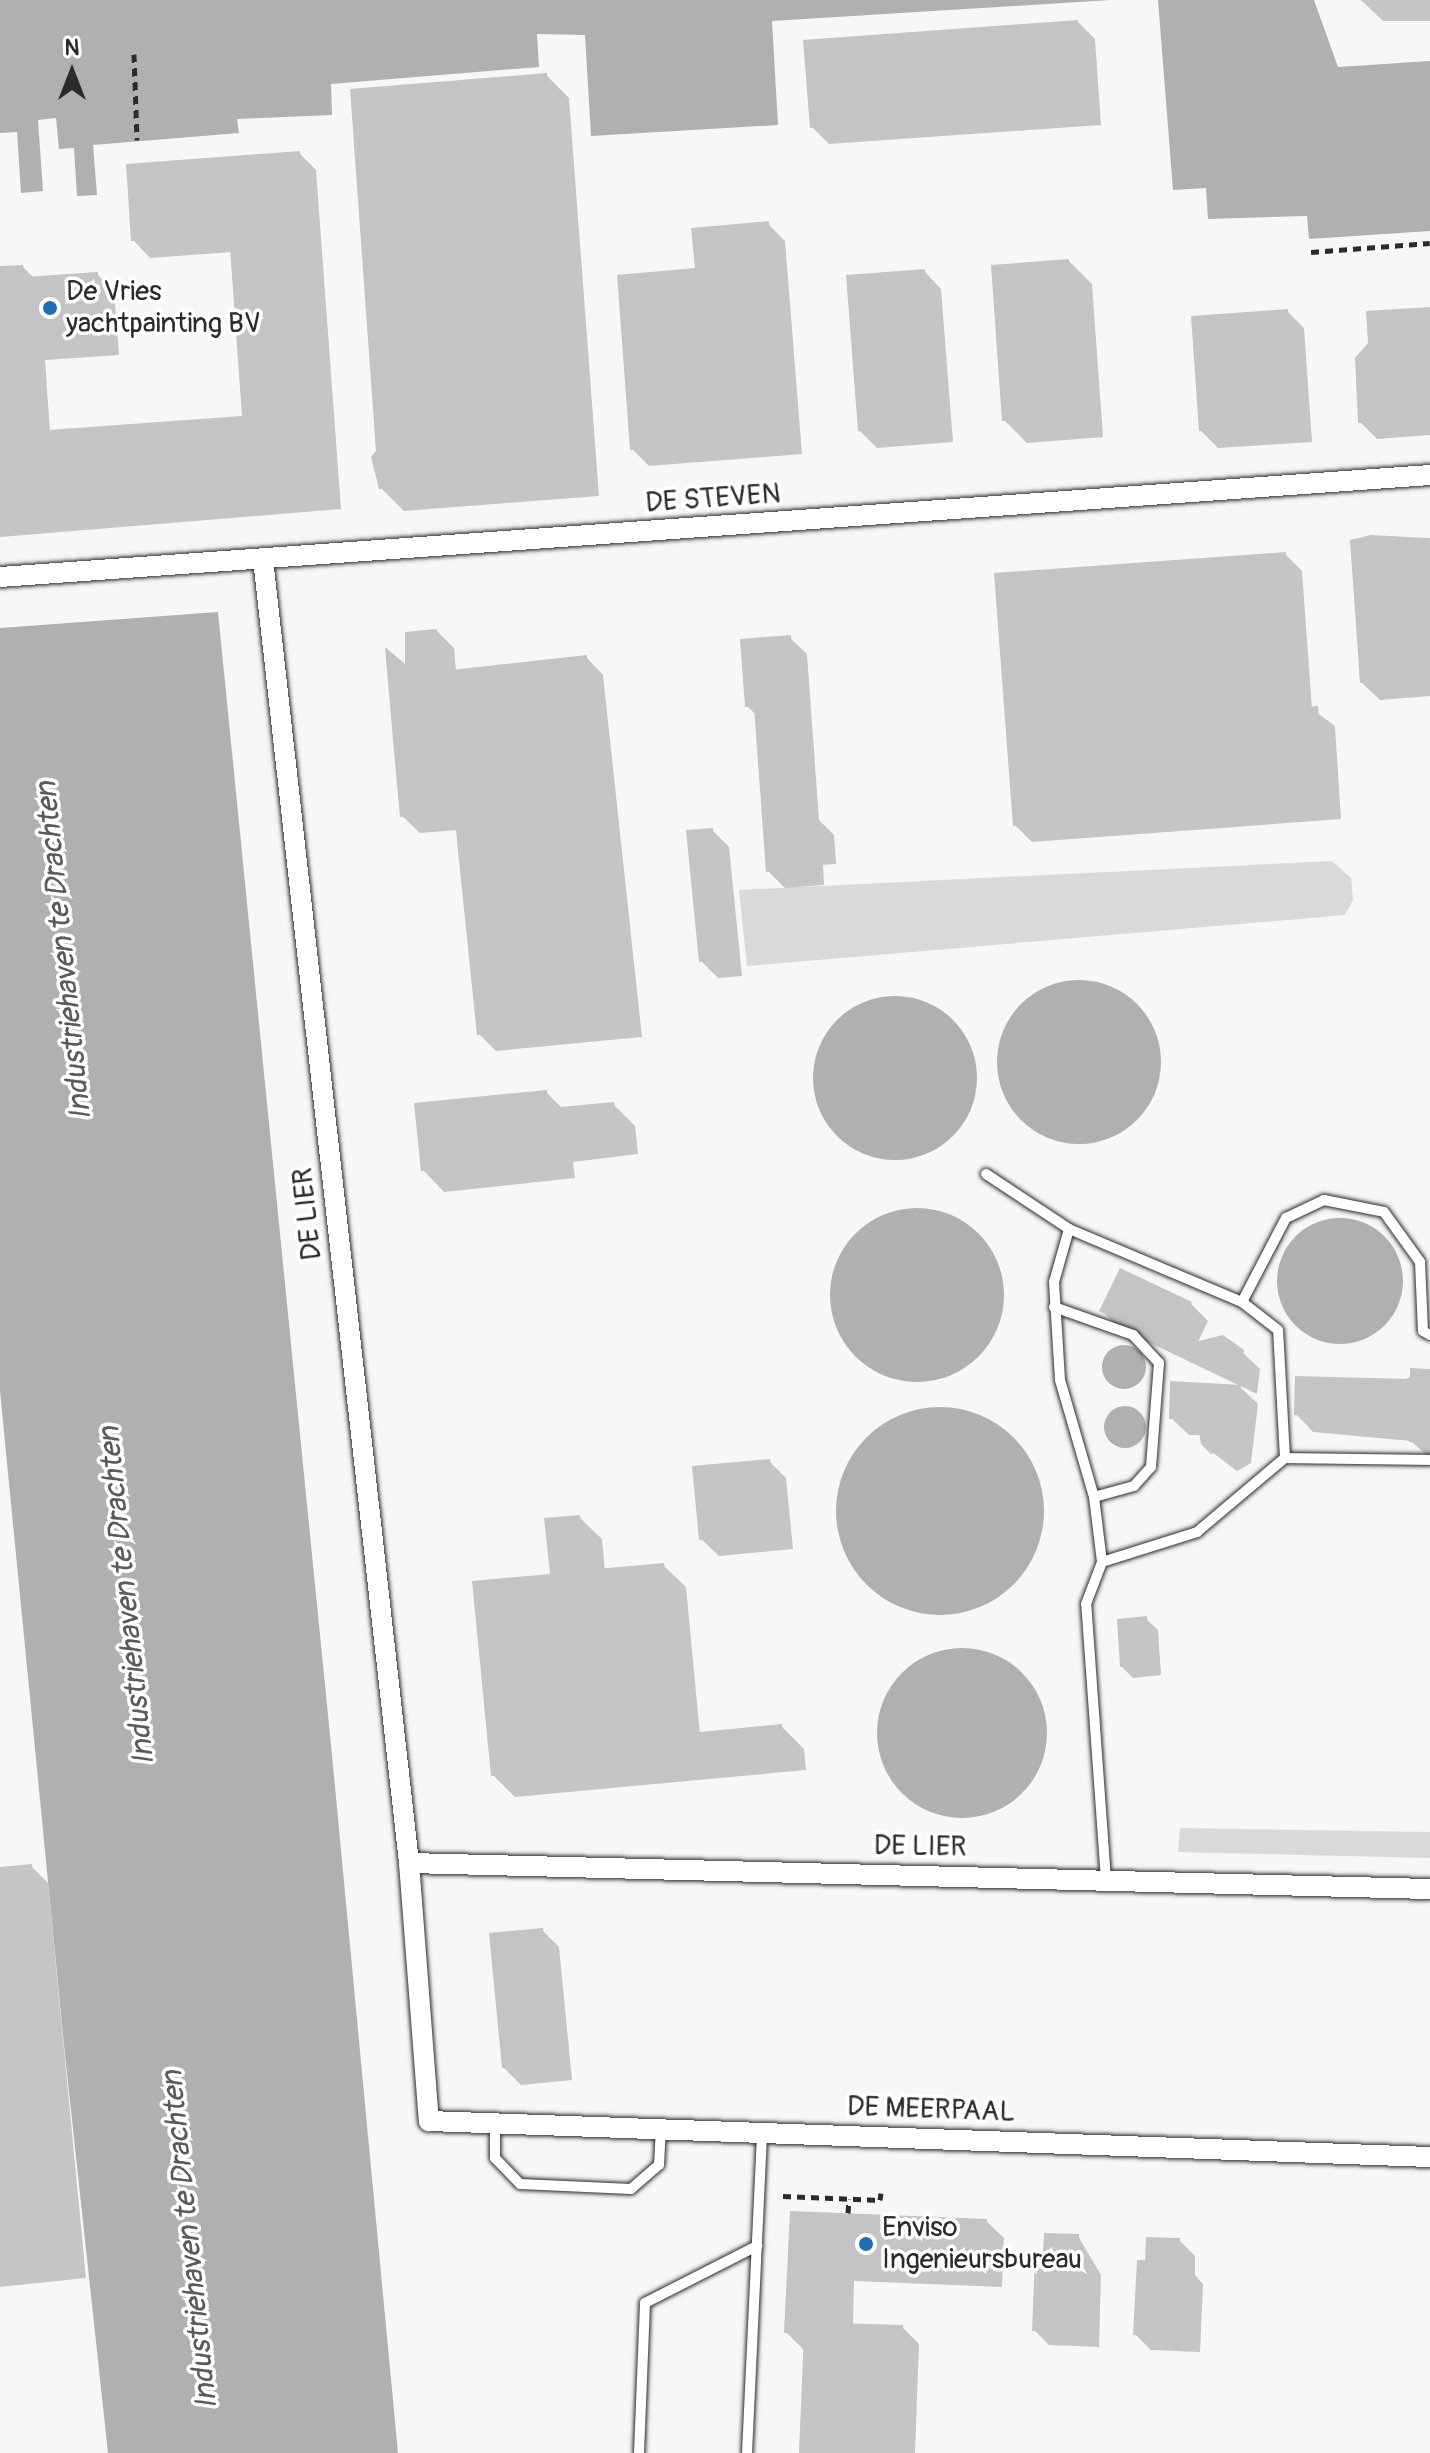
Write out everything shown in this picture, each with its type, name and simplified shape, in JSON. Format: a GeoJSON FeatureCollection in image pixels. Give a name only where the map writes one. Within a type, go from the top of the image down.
{"type":"FeatureCollection","features":[{"type":"Feature","properties":{"kind":"street","name":"DE STEVEN"},"geometry":{"type":"LineString","coordinates":[[0,577],[1430,475]]}},
{"type":"Feature","properties":{"kind":"street","name":"DE LIER"},"geometry":{"type":"LineString","coordinates":[[263,559],[409,1863],[429,2121]]}},
{"type":"Feature","properties":{"kind":"street","name":"DE LIER"},"geometry":{"type":"LineString","coordinates":[[409,1863],[1430,1889]]}},
{"type":"Feature","properties":{"kind":"street","name":"DE MEERPAAL"},"geometry":{"type":"LineString","coordinates":[[429,2121],[1430,2157]]}},
{"type":"Feature","properties":{"kind":"lane"},"geometry":{"type":"LineString","coordinates":[[986,1174],[1069,1229],[1242,1302],[1278,1330],[1285,1458]]}},
{"type":"Feature","properties":{"kind":"lane"},"geometry":{"type":"LineString","coordinates":[[1242,1302],[1286,1218],[1344,1199],[1384,1212],[1412,1242],[1423,1331],[1430,1335]]}},
{"type":"Feature","properties":{"kind":"lane"},"geometry":{"type":"LineString","coordinates":[[1069,1229],[1054,1307],[1066,1411],[1094,1497],[1102,1562],[1086,1604],[1106,1880]]}},
{"type":"Feature","properties":{"kind":"lane"},"geometry":{"type":"LineString","coordinates":[[1054,1307],[1133,1335],[1159,1363],[1151,1467],[1134,1486],[1094,1497]]}},
{"type":"Feature","properties":{"kind":"lane"},"geometry":{"type":"LineString","coordinates":[[1102,1562],[1197,1532],[1285,1458],[1430,1460]]}},
{"type":"Feature","properties":{"kind":"lane"},"geometry":{"type":"LineString","coordinates":[[495,2123],[495,2158],[520,2184],[631,2189],[659,2165],[661,2128]]}},
{"type":"Feature","properties":{"kind":"lane"},"geometry":{"type":"LineString","coordinates":[[747,2453],[762,2132]]}},
{"type":"Feature","properties":{"kind":"lane"},"geometry":{"type":"LineString","coordinates":[[639,2453],[645,2303],[757,2246]]}},
{"type":"Feature","properties":{"kind":"path"},"geometry":{"type":"LineString","coordinates":[[134,54],[137,140]]}},
{"type":"Feature","properties":{"kind":"path"},"geometry":{"type":"LineString","coordinates":[[1311,252],[1430,243]]}},
{"type":"Feature","properties":{"kind":"path"},"geometry":{"type":"LineString","coordinates":[[783,2196],[880,2200],[881,2193]]}},
{"type":"Feature","properties":{"kind":"path"},"geometry":{"type":"LineString","coordinates":[[848,2213],[849,2199]]}},
{"type":"Feature","properties":{"kind":"shaded area"},"geometry":{"type":"Polygon","coordinates":[[[1332,861],[1351,878],[1353,900],[1345,915],[747,966],[739,890],[1332,861]]]}},
{"type":"Feature","properties":{"kind":"shaded area"},"geometry":{"type":"Polygon","coordinates":[[[1180,1828],[1430,1832],[1430,1858],[1178,1852],[1180,1828]]]}},
{"type":"Feature","properties":{"kind":"water"},"geometry":{"type":"Polygon","coordinates":[[[0,0],[1111,0],[772,21],[778,125],[591,136],[585,35],[537,34],[539,67],[331,84],[332,115],[237,119],[239,133],[93,145],[97,195],[77,196],[74,148],[59,149],[56,118],[38,120],[43,191],[21,193],[17,132],[0,133],[0,0]]]}},
{"type":"Feature","properties":{"kind":"water"},"geometry":{"type":"Polygon","coordinates":[[[1158,0],[1314,0],[1338,67],[1430,61],[1430,231],[1309,239],[1307,216],[1208,219],[1206,188],[1173,190],[1158,0]]]}},
{"type":"Feature","properties":{"kind":"water","name":"Industriehaven te Drachten"},"geometry":{"type":"Polygon","coordinates":[[[218,612],[398,2453],[108,2453],[65,2055],[0,1391],[0,628],[218,612]]]}},
{"type":"Feature","properties":{"kind":"water"},"geometry":{"type":"Polygon","coordinates":[[[1079,980],[1111,986],[1137,1004],[1155,1030],[1161,1062],[1155,1094],[1137,1120],[1111,1138],[1079,1144],[1047,1138],[1021,1120],[1003,1094],[997,1062],[1003,1030],[1021,1004],[1047,986],[1079,980]]]}},
{"type":"Feature","properties":{"kind":"water"},"geometry":{"type":"Polygon","coordinates":[[[895,996],[927,1002],[953,1020],[971,1046],[977,1078],[971,1110],[953,1136],[927,1154],[895,1160],[863,1154],[837,1136],[819,1110],[813,1078],[819,1046],[837,1020],[863,1002],[895,996]]]}},
{"type":"Feature","properties":{"kind":"water"},"geometry":{"type":"Polygon","coordinates":[[[917,1208],[950,1214],[979,1233],[998,1262],[1004,1295],[998,1328],[979,1357],[950,1376],[917,1382],[884,1376],[855,1357],[836,1328],[830,1295],[836,1262],[855,1233],[884,1214],[917,1208]]]}},
{"type":"Feature","properties":{"kind":"water"},"geometry":{"type":"Polygon","coordinates":[[[1340,1218],[1364,1223],[1385,1236],[1398,1257],[1403,1281],[1398,1305],[1385,1326],[1364,1339],[1340,1344],[1316,1339],[1295,1326],[1282,1305],[1277,1281],[1282,1257],[1295,1236],[1316,1223],[1340,1218]]]}},
{"type":"Feature","properties":{"kind":"water"},"geometry":{"type":"Polygon","coordinates":[[[1124,1345],[1140,1351],[1146,1367],[1140,1383],[1124,1389],[1108,1383],[1102,1367],[1108,1351],[1124,1345]]]}},
{"type":"Feature","properties":{"kind":"water"},"geometry":{"type":"Polygon","coordinates":[[[1125,1406],[1140,1412],[1146,1427],[1140,1442],[1125,1448],[1110,1442],[1104,1427],[1110,1412],[1125,1406]]]}},
{"type":"Feature","properties":{"kind":"water"},"geometry":{"type":"Polygon","coordinates":[[[940,1407],[980,1414],[1014,1437],[1037,1471],[1044,1511],[1037,1551],[1014,1585],[980,1608],[940,1615],[900,1608],[866,1585],[843,1551],[836,1511],[843,1471],[866,1437],[900,1414],[940,1407]]]}},
{"type":"Feature","properties":{"kind":"water"},"geometry":{"type":"Polygon","coordinates":[[[962,1648],[995,1654],[1022,1673],[1041,1700],[1047,1733],[1041,1766],[1022,1793],[995,1812],[962,1818],[929,1812],[902,1793],[883,1766],[877,1733],[883,1700],[902,1673],[929,1654],[962,1648]]]}},
{"type":"Feature","properties":{"kind":"building"},"geometry":{"type":"Polygon","coordinates":[[[1078,20],[1085,108],[810,128],[803,40],[1078,20]]]}},
{"type":"Feature","properties":{"kind":"building"},"geometry":{"type":"Polygon","coordinates":[[[547,73],[577,474],[379,489],[371,457],[376,451],[350,89],[547,73]]]}},
{"type":"Feature","properties":{"kind":"building","name":"De Vries yachtpainting BV"},"geometry":{"type":"Polygon","coordinates":[[[300,151],[325,493],[0,519],[0,266],[23,265],[24,277],[98,272],[103,339],[29,344],[35,431],[242,416],[229,234],[131,241],[126,164],[300,151]]]}},
{"type":"Feature","properties":{"kind":"building"},"geometry":{"type":"Polygon","coordinates":[[[769,221],[785,438],[630,450],[617,275],[695,268],[691,228],[769,221]]]}},
{"type":"Feature","properties":{"kind":"building"},"geometry":{"type":"Polygon","coordinates":[[[1069,259],[1081,415],[1002,421],[991,265],[1069,259]]]}},
{"type":"Feature","properties":{"kind":"building"},"geometry":{"type":"Polygon","coordinates":[[[925,269],[937,425],[858,431],[846,275],[925,269]]]}},
{"type":"Feature","properties":{"kind":"building"},"geometry":{"type":"Polygon","coordinates":[[[1430,307],[1430,417],[1358,423],[1355,358],[1368,343],[1366,311],[1430,307]]]}},
{"type":"Feature","properties":{"kind":"building"},"geometry":{"type":"Polygon","coordinates":[[[1288,309],[1296,425],[1199,431],[1191,316],[1288,309]]]}},
{"type":"Feature","properties":{"kind":"building"},"geometry":{"type":"Polygon","coordinates":[[[1371,535],[1427,538],[1430,678],[1360,683],[1350,540],[1371,535]]]}},
{"type":"Feature","properties":{"kind":"building"},"geometry":{"type":"Polygon","coordinates":[[[1286,552],[1297,708],[1318,706],[1324,803],[1013,826],[994,573],[1286,552]]]}},
{"type":"Feature","properties":{"kind":"building"},"geometry":{"type":"Polygon","coordinates":[[[437,629],[442,671],[587,655],[625,1020],[477,1035],[454,812],[400,817],[385,647],[405,664],[405,632],[437,629]]]}},
{"type":"Feature","properties":{"kind":"building"},"geometry":{"type":"Polygon","coordinates":[[[791,635],[804,816],[818,816],[820,848],[807,849],[808,869],[766,872],[754,707],[745,707],[740,639],[791,635]]]}},
{"type":"Feature","properties":{"kind":"building"},"geometry":{"type":"Polygon","coordinates":[[[713,828],[726,959],[699,962],[686,830],[713,828]]]}},
{"type":"Feature","properties":{"kind":"building"},"geometry":{"type":"Polygon","coordinates":[[[547,1090],[549,1108],[614,1102],[618,1133],[552,1140],[554,1157],[421,1171],[414,1103],[547,1090]]]}},
{"type":"Feature","properties":{"kind":"building"},"geometry":{"type":"Polygon","coordinates":[[[1120,1268],[1192,1302],[1171,1346],[1099,1311],[1120,1268]]]}},
{"type":"Feature","properties":{"kind":"building"},"geometry":{"type":"Polygon","coordinates":[[[1223,1335],[1244,1350],[1240,1378],[1175,1347],[1223,1335]]]}},
{"type":"Feature","properties":{"kind":"building"},"geometry":{"type":"Polygon","coordinates":[[[1410,1368],[1430,1369],[1430,1442],[1409,1442],[1409,1426],[1294,1415],[1295,1376],[1410,1379],[1410,1368]]]}},
{"type":"Feature","properties":{"kind":"building"},"geometry":{"type":"Polygon","coordinates":[[[1170,1381],[1241,1385],[1232,1449],[1211,1454],[1201,1444],[1197,1419],[1169,1419],[1170,1381]]]}},
{"type":"Feature","properties":{"kind":"building"},"geometry":{"type":"Polygon","coordinates":[[[770,1459],[777,1533],[699,1540],[692,1466],[770,1459]]]}},
{"type":"Feature","properties":{"kind":"building"},"geometry":{"type":"Polygon","coordinates":[[[580,1515],[586,1570],[664,1563],[680,1734],[782,1724],[785,1749],[491,1776],[472,1581],[550,1574],[544,1518],[580,1515]]]}},
{"type":"Feature","properties":{"kind":"building"},"geometry":{"type":"Polygon","coordinates":[[[1147,1616],[1151,1665],[1120,1667],[1117,1619],[1147,1616]]]}},
{"type":"Feature","properties":{"kind":"building"},"geometry":{"type":"Polygon","coordinates":[[[32,1864],[70,2261],[0,2268],[0,1867],[32,1864]]]}},
{"type":"Feature","properties":{"kind":"building"},"geometry":{"type":"Polygon","coordinates":[[[543,1928],[555,2064],[502,2068],[489,1933],[543,1928]]]}},
{"type":"Feature","properties":{"kind":"building"},"geometry":{"type":"Polygon","coordinates":[[[790,2211],[987,2219],[985,2271],[838,2265],[836,2323],[903,2325],[898,2453],[799,2453],[804,2334],[784,2333],[790,2211]]]}},
{"type":"Feature","properties":{"kind":"building"},"geometry":{"type":"Polygon","coordinates":[[[1044,2233],[1079,2234],[1078,2258],[1087,2258],[1084,2333],[1032,2331],[1035,2256],[1043,2256],[1044,2233]]]}},
{"type":"Feature","properties":{"kind":"building"},"geometry":{"type":"Polygon","coordinates":[[[1146,2237],[1180,2238],[1179,2266],[1188,2266],[1185,2337],[1133,2335],[1137,2260],[1145,2260],[1146,2237]]]}},
{"type":"Feature","properties":{"kind":"place","name":"De Vries yachtpainting BV"},"geometry":{"type":"Point","coordinates":[50,308]}},
{"type":"Feature","properties":{"kind":"place","name":"Enviso Ingenieursbureau"},"geometry":{"type":"Point","coordinates":[866,2244]}}]}
